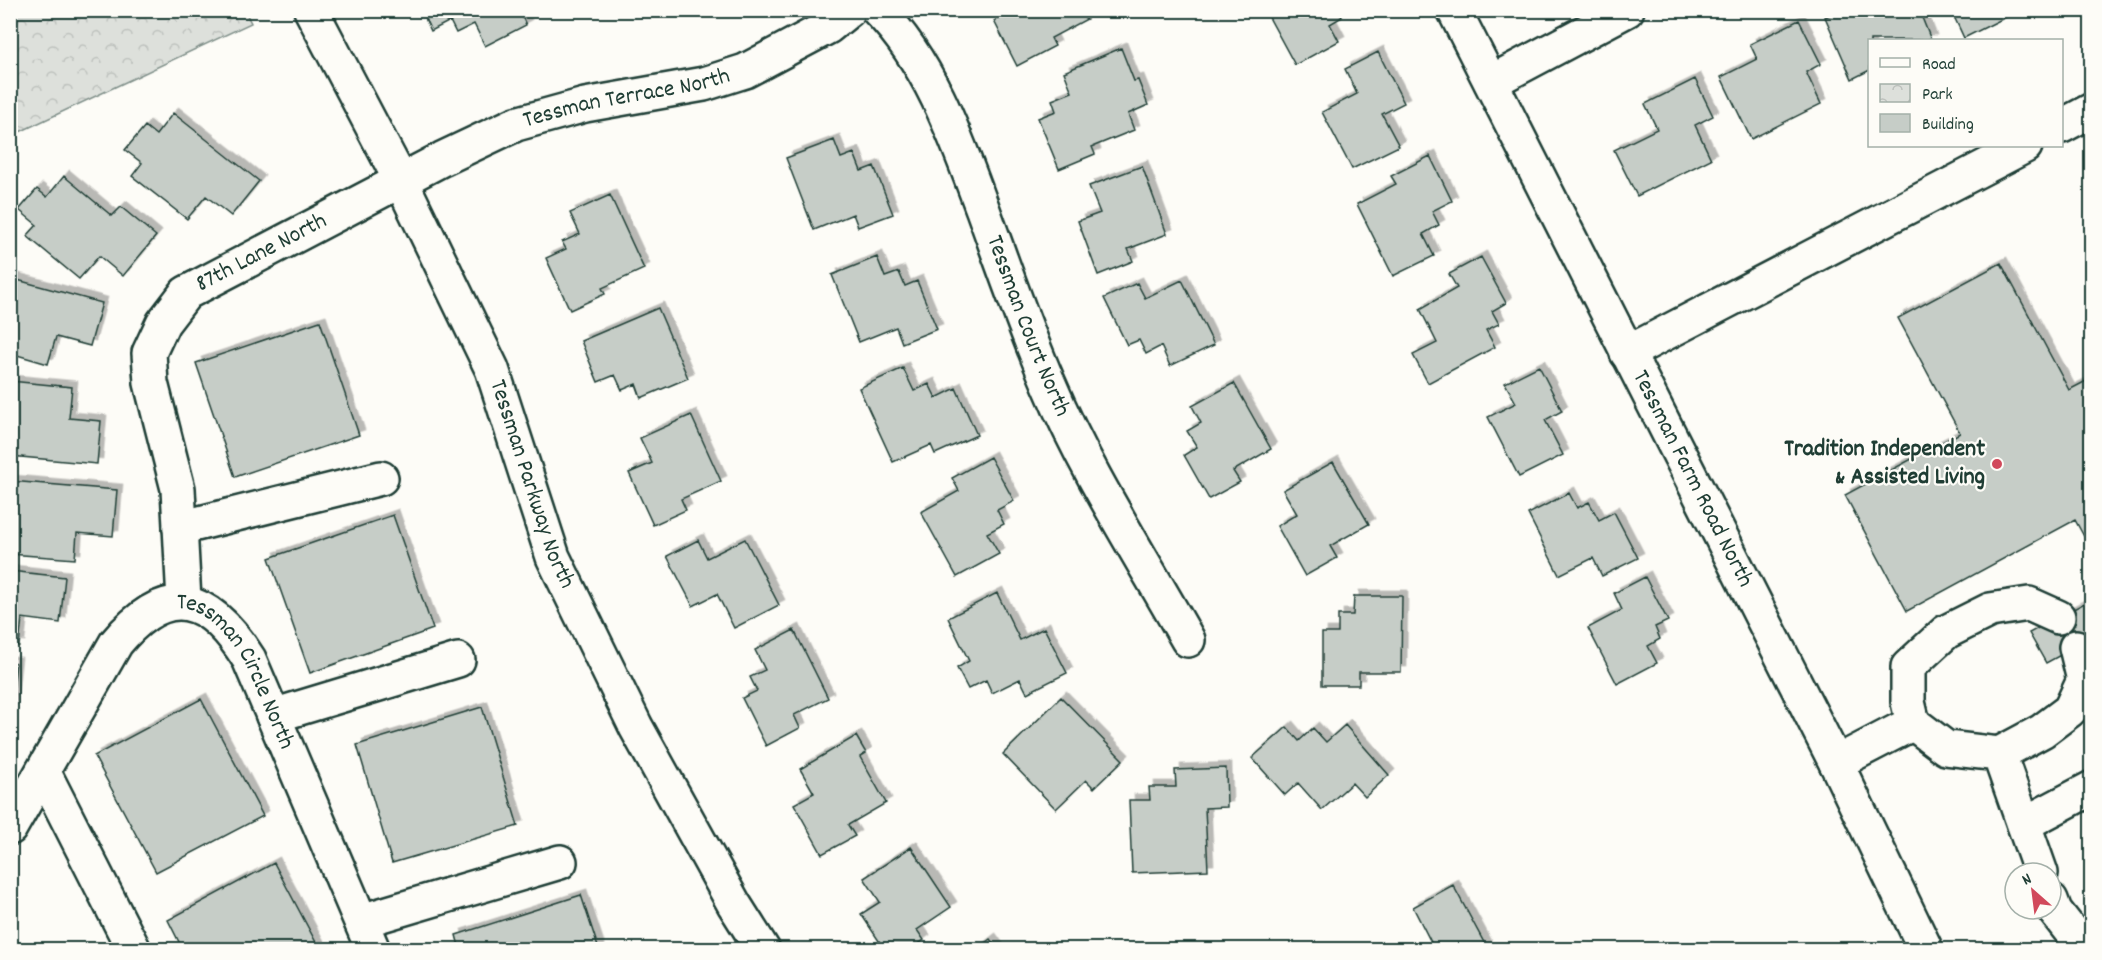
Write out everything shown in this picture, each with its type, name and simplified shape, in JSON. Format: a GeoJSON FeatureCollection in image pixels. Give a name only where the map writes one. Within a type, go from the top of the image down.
{"type":"FeatureCollection","features":[{"type":"Feature","properties":{"kind":"street","name":"Tessman Parkway North"},"geometry":{"type":"LineString","coordinates":[[311,10],[401,181],[492,369],[553,557],[636,727],[734,904],[763,950]]}},
{"type":"Feature","properties":{"kind":"street","name":"Tessman Terrace North"},"geometry":{"type":"LineString","coordinates":[[401,181],[487,136],[549,113],[704,84],[745,71],[828,27],[849,10]]}},
{"type":"Feature","properties":{"kind":"street","name":"Tessman Court North"},"geometry":{"type":"LineString","coordinates":[[878,10],[894,27],[932,88],[966,163],[1049,386],[1073,435],[1188,640]]}},
{"type":"Feature","properties":{"kind":"street","name":"Tessman Farm Road North"},"geometry":{"type":"LineString","coordinates":[[1454,10],[1836,763],[1926,950]]}},
{"type":"Feature","properties":{"kind":"street"},"geometry":{"type":"LineString","coordinates":[[1491,82],[1627,10]]}},
{"type":"Feature","properties":{"kind":"street"},"geometry":{"type":"LineString","coordinates":[[2063,125],[2091,110]]}},
{"type":"Feature","properties":{"kind":"street"},"geometry":{"type":"LineString","coordinates":[[1627,353],[2023,147]]}},
{"type":"Feature","properties":{"kind":"street","name":"87th Lane North"},"geometry":{"type":"LineString","coordinates":[[184,601],[178,489],[151,383],[149,353],[163,323],[186,293],[401,181]]}},
{"type":"Feature","properties":{"kind":"street"},"geometry":{"type":"LineString","coordinates":[[180,528],[381,478]]}},
{"type":"Feature","properties":{"kind":"street","name":"Tessman Circle North"},"geometry":{"type":"LineString","coordinates":[[10,828],[116,643],[135,620],[159,607],[184,601],[210,614],[232,633],[249,659],[367,935]]}},
{"type":"Feature","properties":{"kind":"street"},"geometry":{"type":"LineString","coordinates":[[2058,617],[2029,604],[1990,610],[1946,632],[1908,667],[1908,702],[1913,723],[1946,748],[1999,754],[2042,731],[2070,710],[2085,680],[2076,647]]}},
{"type":"Feature","properties":{"kind":"street"},"geometry":{"type":"LineString","coordinates":[[273,716],[458,660]]}},
{"type":"Feature","properties":{"kind":"street"},"geometry":{"type":"LineString","coordinates":[[1836,763],[1913,723]]}},
{"type":"Feature","properties":{"kind":"street"},"geometry":{"type":"LineString","coordinates":[[1999,754],[2037,861]]}},
{"type":"Feature","properties":{"kind":"street"},"geometry":{"type":"LineString","coordinates":[[43,771],[134,950]]}},
{"type":"Feature","properties":{"kind":"street"},"geometry":{"type":"LineString","coordinates":[[2024,824],[2091,788]]}},
{"type":"Feature","properties":{"kind":"street"},"geometry":{"type":"LineString","coordinates":[[367,935],[560,862]]}},
{"type":"Feature","properties":{"kind":"street"},"geometry":{"type":"LineString","coordinates":[[2063,921],[2080,943],[2091,944]]}},
{"type":"Feature","properties":{"kind":"green space"},"geometry":{"type":"Polygon","coordinates":[[[10,11],[245,11],[251,23],[11,136],[10,11]]]}},
{"type":"Feature","properties":{"kind":"building"},"geometry":{"type":"Polygon","coordinates":[[[421,10],[519,10],[526,25],[485,46],[474,24],[456,33],[450,21],[431,31],[421,10]]]}},
{"type":"Feature","properties":{"kind":"building"},"geometry":{"type":"Polygon","coordinates":[[[1010,10],[1083,10],[1087,19],[1051,38],[1055,46],[1017,66],[994,21],[1010,10]]]}},
{"type":"Feature","properties":{"kind":"building"},"geometry":{"type":"Polygon","coordinates":[[[1265,10],[1338,10],[1342,17],[1330,24],[1339,41],[1295,65],[1265,10]]]}},
{"type":"Feature","properties":{"kind":"building"},"geometry":{"type":"Polygon","coordinates":[[[1841,10],[1919,10],[1931,39],[1868,39],[1868,71],[1852,79],[1825,17],[1841,10]]]}},
{"type":"Feature","properties":{"kind":"building"},"geometry":{"type":"Polygon","coordinates":[[[1951,10],[2020,10],[1964,38],[1951,10]]]}},
{"type":"Feature","properties":{"kind":"building"},"geometry":{"type":"Polygon","coordinates":[[[1799,20],[1821,64],[1806,72],[1821,104],[1751,139],[1721,77],[1757,59],[1750,44],[1799,20]]]}},
{"type":"Feature","properties":{"kind":"building"},"geometry":{"type":"Polygon","coordinates":[[[1121,48],[1134,81],[1138,80],[1148,105],[1128,114],[1134,130],[1092,147],[1095,154],[1059,169],[1038,118],[1056,111],[1052,100],[1072,92],[1064,72],[1121,48]]]}},
{"type":"Feature","properties":{"kind":"building"},"geometry":{"type":"Polygon","coordinates":[[[1378,52],[1404,103],[1382,114],[1399,146],[1352,169],[1322,112],[1357,94],[1345,69],[1378,52]]]}},
{"type":"Feature","properties":{"kind":"building"},"geometry":{"type":"Polygon","coordinates":[[[1695,79],[1713,116],[1695,125],[1711,159],[1637,196],[1614,150],[1657,129],[1645,104],[1695,79]]]}},
{"type":"Feature","properties":{"kind":"building"},"geometry":{"type":"Polygon","coordinates":[[[173,113],[259,181],[231,216],[206,196],[187,219],[132,176],[142,163],[125,150],[145,126],[156,135],[173,113]]]}},
{"type":"Feature","properties":{"kind":"building"},"geometry":{"type":"Polygon","coordinates":[[[834,140],[841,158],[854,153],[861,171],[874,166],[893,214],[858,227],[853,214],[814,230],[786,158],[834,140]]]}},
{"type":"Feature","properties":{"kind":"building"},"geometry":{"type":"Polygon","coordinates":[[[1430,156],[1452,201],[1432,211],[1439,225],[1423,234],[1434,256],[1393,276],[1357,204],[1396,184],[1391,176],[1430,156]]]}},
{"type":"Feature","properties":{"kind":"building"},"geometry":{"type":"Polygon","coordinates":[[[1142,166],[1167,234],[1128,249],[1133,261],[1098,275],[1078,221],[1100,213],[1089,186],[1142,166]]]}},
{"type":"Feature","properties":{"kind":"building"},"geometry":{"type":"Polygon","coordinates":[[[64,176],[112,216],[121,207],[156,236],[123,276],[99,256],[79,279],[27,236],[37,225],[19,210],[37,189],[47,197],[64,176]]]}},
{"type":"Feature","properties":{"kind":"building"},"geometry":{"type":"Polygon","coordinates":[[[610,195],[644,269],[602,288],[605,294],[570,310],[546,258],[566,249],[562,242],[580,234],[570,213],[610,195]]]}},
{"type":"Feature","properties":{"kind":"building"},"geometry":{"type":"Polygon","coordinates":[[[877,257],[885,277],[899,272],[905,286],[917,281],[937,329],[902,343],[896,327],[859,342],[832,275],[877,257]]]}},
{"type":"Feature","properties":{"kind":"building"},"geometry":{"type":"Polygon","coordinates":[[[1481,257],[1506,303],[1492,311],[1499,324],[1486,330],[1495,347],[1428,383],[1413,355],[1437,343],[1420,309],[1457,288],[1449,274],[1481,257]]]}},
{"type":"Feature","properties":{"kind":"building","name":"Tradition Independent & Assisted Living"},"geometry":{"type":"Polygon","coordinates":[[[2001,263],[2069,390],[2092,378],[2092,551],[2075,520],[1907,611],[1845,495],[1960,433],[1898,318],[2001,263]]]}},
{"type":"Feature","properties":{"kind":"building"},"geometry":{"type":"Polygon","coordinates":[[[10,278],[102,303],[90,346],[56,337],[48,364],[10,353],[10,278]]]}},
{"type":"Feature","properties":{"kind":"building"},"geometry":{"type":"Polygon","coordinates":[[[1182,280],[1214,345],[1170,366],[1161,346],[1146,354],[1139,340],[1127,345],[1104,298],[1137,283],[1145,298],[1182,280]]]}},
{"type":"Feature","properties":{"kind":"building"},"geometry":{"type":"Polygon","coordinates":[[[658,308],[688,378],[641,398],[636,384],[622,390],[615,375],[598,382],[581,341],[658,308]]]}},
{"type":"Feature","properties":{"kind":"building"},"geometry":{"type":"Polygon","coordinates":[[[320,321],[359,435],[235,477],[196,363],[320,321]]]}},
{"type":"Feature","properties":{"kind":"building"},"geometry":{"type":"Polygon","coordinates":[[[1539,366],[1562,411],[1545,420],[1563,455],[1519,477],[1488,417],[1516,403],[1505,383],[1539,366]]]}},
{"type":"Feature","properties":{"kind":"building"},"geometry":{"type":"Polygon","coordinates":[[[903,368],[914,391],[929,384],[936,398],[956,388],[977,435],[935,454],[931,445],[893,462],[859,388],[903,368]]]}},
{"type":"Feature","properties":{"kind":"building"},"geometry":{"type":"Polygon","coordinates":[[[10,381],[72,387],[69,418],[101,421],[97,464],[10,456],[10,381]]]}},
{"type":"Feature","properties":{"kind":"building"},"geometry":{"type":"Polygon","coordinates":[[[1234,383],[1271,449],[1233,471],[1240,482],[1209,499],[1184,455],[1197,447],[1187,431],[1201,423],[1192,406],[1234,383]]]}},
{"type":"Feature","properties":{"kind":"building"},"geometry":{"type":"Polygon","coordinates":[[[691,415],[721,481],[681,499],[686,510],[653,525],[629,473],[652,463],[640,438],[691,415]]]}},
{"type":"Feature","properties":{"kind":"building"},"geometry":{"type":"Polygon","coordinates":[[[990,457],[1014,501],[997,510],[1004,524],[987,533],[999,554],[957,577],[921,512],[959,491],[952,478],[990,457]]]}},
{"type":"Feature","properties":{"kind":"building"},"geometry":{"type":"Polygon","coordinates":[[[1333,462],[1369,524],[1330,546],[1337,558],[1305,576],[1277,526],[1297,514],[1283,490],[1333,462]]]}},
{"type":"Feature","properties":{"kind":"building"},"geometry":{"type":"Polygon","coordinates":[[[10,481],[117,490],[113,536],[77,533],[75,559],[10,554],[10,481]]]}},
{"type":"Feature","properties":{"kind":"building"},"geometry":{"type":"Polygon","coordinates":[[[1569,493],[1577,508],[1589,502],[1599,520],[1614,512],[1638,558],[1602,576],[1593,558],[1559,575],[1528,514],[1569,493]]]}},
{"type":"Feature","properties":{"kind":"building"},"geometry":{"type":"Polygon","coordinates":[[[393,515],[433,629],[310,673],[269,558],[393,515]]]}},
{"type":"Feature","properties":{"kind":"building"},"geometry":{"type":"Polygon","coordinates":[[[745,539],[779,605],[734,628],[717,594],[693,606],[667,556],[698,540],[707,558],[745,539]]]}},
{"type":"Feature","properties":{"kind":"building"},"geometry":{"type":"Polygon","coordinates":[[[10,571],[65,577],[60,623],[22,618],[19,646],[10,645],[10,571]]]}},
{"type":"Feature","properties":{"kind":"building"},"geometry":{"type":"Polygon","coordinates":[[[1645,577],[1668,621],[1655,627],[1660,639],[1648,646],[1657,663],[1617,684],[1588,628],[1622,610],[1614,593],[1645,577]]]}},
{"type":"Feature","properties":{"kind":"building"},"geometry":{"type":"Polygon","coordinates":[[[997,593],[1020,640],[1044,628],[1067,673],[1027,693],[1020,679],[992,693],[986,680],[968,689],[957,668],[969,661],[948,618],[997,593]]]}},
{"type":"Feature","properties":{"kind":"building"},"geometry":{"type":"Polygon","coordinates":[[[1354,596],[1402,596],[1401,672],[1359,672],[1359,685],[1322,685],[1322,633],[1338,633],[1338,615],[1353,615],[1354,596]]]}},
{"type":"Feature","properties":{"kind":"building"},"geometry":{"type":"Polygon","coordinates":[[[2092,599],[2092,638],[2046,663],[2029,633],[2092,599]]]}},
{"type":"Feature","properties":{"kind":"building"},"geometry":{"type":"Polygon","coordinates":[[[794,630],[828,698],[794,715],[800,728],[766,746],[742,698],[757,691],[750,677],[765,670],[755,650],[794,630]]]}},
{"type":"Feature","properties":{"kind":"building"},"geometry":{"type":"Polygon","coordinates":[[[10,662],[16,663],[11,709],[10,709],[10,662]]]}},
{"type":"Feature","properties":{"kind":"building"},"geometry":{"type":"Polygon","coordinates":[[[1061,697],[1123,760],[1094,788],[1086,780],[1056,809],[1003,754],[1061,697]]]}},
{"type":"Feature","properties":{"kind":"building"},"geometry":{"type":"Polygon","coordinates":[[[201,699],[263,816],[156,872],[94,756],[201,699]]]}},
{"type":"Feature","properties":{"kind":"building"},"geometry":{"type":"Polygon","coordinates":[[[482,707],[518,826],[392,863],[357,745],[482,707]]]}},
{"type":"Feature","properties":{"kind":"building"},"geometry":{"type":"Polygon","coordinates":[[[1345,725],[1389,775],[1365,797],[1352,783],[1322,810],[1298,783],[1285,795],[1252,758],[1287,727],[1299,741],[1313,728],[1326,742],[1345,725]]]}},
{"type":"Feature","properties":{"kind":"building"},"geometry":{"type":"Polygon","coordinates":[[[856,736],[866,753],[860,757],[886,803],[848,825],[855,836],[822,854],[794,804],[814,793],[800,769],[856,736]]]}},
{"type":"Feature","properties":{"kind":"building"},"geometry":{"type":"Polygon","coordinates":[[[1226,768],[1227,807],[1205,808],[1208,870],[1132,873],[1129,800],[1150,800],[1149,787],[1176,787],[1175,770],[1226,768]]]}},
{"type":"Feature","properties":{"kind":"building"},"geometry":{"type":"Polygon","coordinates":[[[911,847],[951,907],[917,930],[924,940],[910,950],[885,950],[861,914],[880,902],[864,878],[911,847]]]}},
{"type":"Feature","properties":{"kind":"building"},"geometry":{"type":"Polygon","coordinates":[[[274,863],[320,950],[183,950],[168,920],[274,863]]]}},
{"type":"Feature","properties":{"kind":"building"},"geometry":{"type":"Polygon","coordinates":[[[1453,885],[1488,950],[1435,950],[1413,907],[1453,885]]]}},
{"type":"Feature","properties":{"kind":"building"},"geometry":{"type":"Polygon","coordinates":[[[581,895],[599,950],[460,950],[456,935],[581,895]]]}},
{"type":"Feature","properties":{"kind":"building"},"geometry":{"type":"Polygon","coordinates":[[[990,939],[998,950],[976,950],[990,939]]]}},
{"type":"Feature","properties":{"kind":"place","name":"Tradition Independent & Assisted Living"},"geometry":{"type":"Point","coordinates":[1997,464]}}]}
